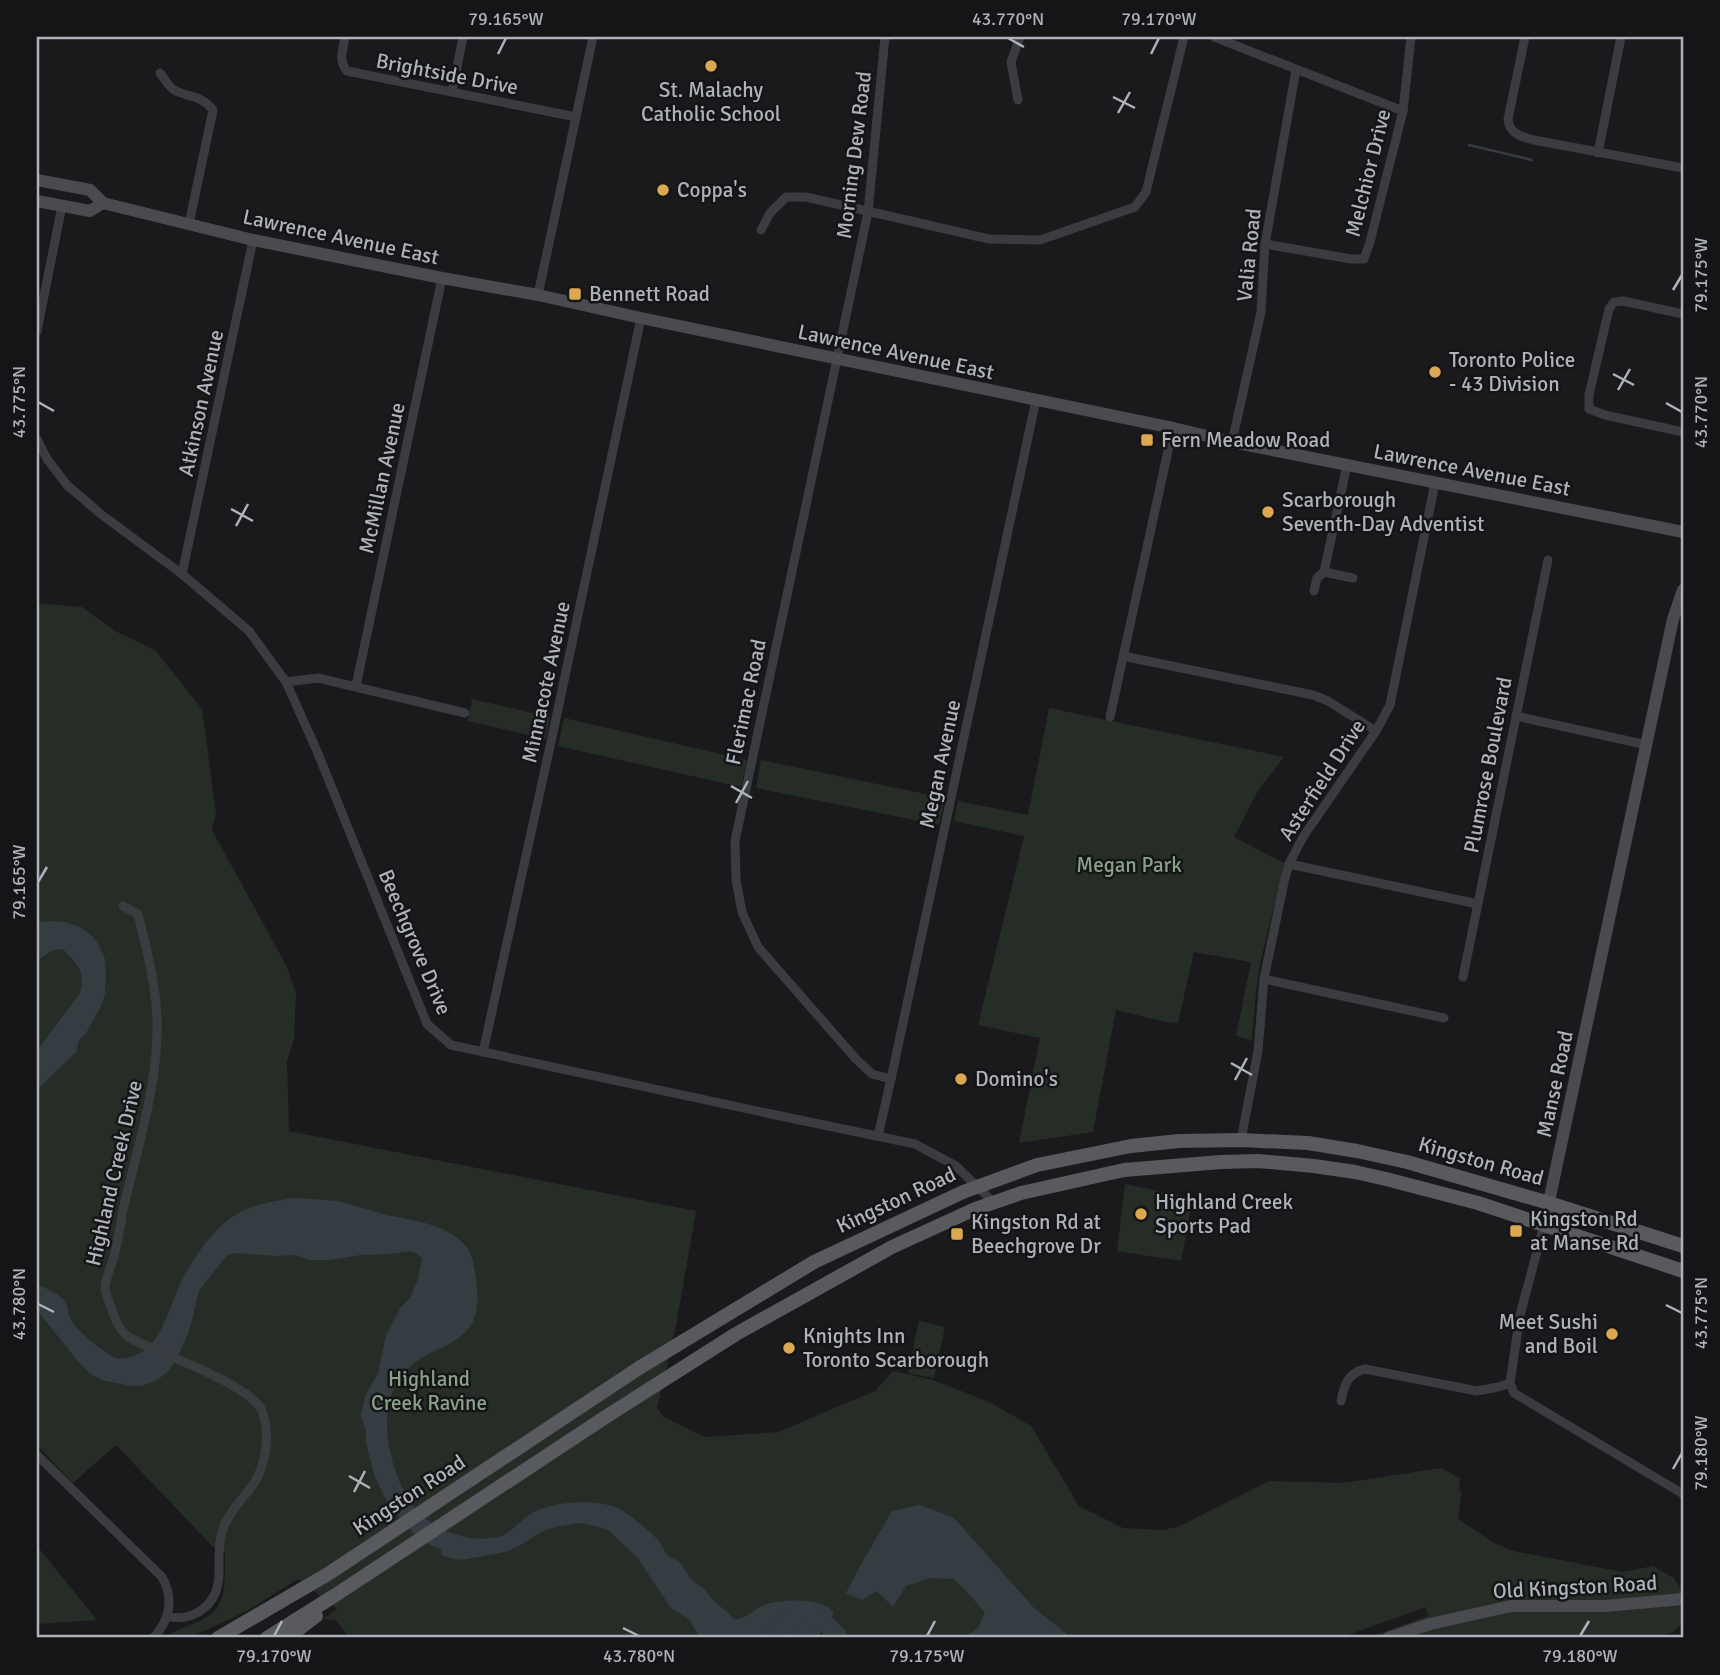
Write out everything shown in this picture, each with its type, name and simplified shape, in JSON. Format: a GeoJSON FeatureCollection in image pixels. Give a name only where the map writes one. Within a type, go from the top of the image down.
{"type":"FeatureCollection","features":[{"type":"Feature","properties":{"kind":"main road","name":"Lawrence Avenue East"},"geometry":{"type":"LineString","coordinates":[[37,180],[90,190],[103,203],[253,240],[538,295],[1233,442],[1683,532]]}},
{"type":"Feature","properties":{"kind":"main road","name":"Lawrence Avenue East"},"geometry":{"type":"LineString","coordinates":[[37,201],[90,211],[103,203]]}},
{"type":"Feature","properties":{"kind":"main road","name":"Manse Road"},"geometry":{"type":"LineString","coordinates":[[1544,1226],[1673,619],[1683,590]]}},
{"type":"Feature","properties":{"kind":"main road","name":"Kingston Road"},"geometry":{"type":"LineString","coordinates":[[218,1638],[328,1574],[661,1355],[814,1262],[977,1186],[1037,1166],[1131,1146],[1180,1141],[1308,1143],[1407,1162],[1549,1203],[1683,1246]]}},
{"type":"Feature","properties":{"kind":"main road","name":"Kingston Road"},"geometry":{"type":"LineString","coordinates":[[334,1596],[736,1334],[880,1253],[993,1202],[1021,1193],[1124,1170],[1258,1161],[1314,1166],[1365,1174],[1478,1203],[1683,1271]]}},
{"type":"Feature","properties":{"kind":"main road"},"geometry":{"type":"LineString","coordinates":[[267,1638],[334,1596]]}},
{"type":"Feature","properties":{"kind":"main road"},"geometry":{"type":"LineString","coordinates":[[287,1638],[314,1618],[334,1596]]}},
{"type":"Feature","properties":{"kind":"main road","name":"Old Kingston Road"},"geometry":{"type":"LineString","coordinates":[[1388,1638],[1430,1624],[1511,1606],[1605,1606],[1683,1599]]}},
{"type":"Feature","properties":{"kind":"street","name":"Brightside Drive"},"geometry":{"type":"LineString","coordinates":[[345,37],[341,65],[347,71],[576,117]]}},
{"type":"Feature","properties":{"kind":"street"},"geometry":{"type":"LineString","coordinates":[[452,92],[463,37]]}},
{"type":"Feature","properties":{"kind":"street"},"geometry":{"type":"LineString","coordinates":[[538,295],[593,37]]}},
{"type":"Feature","properties":{"kind":"street","name":"Morning Dew Road"},"geometry":{"type":"LineString","coordinates":[[837,359],[868,212],[885,37]]}},
{"type":"Feature","properties":{"kind":"street"},"geometry":{"type":"LineString","coordinates":[[1018,100],[1012,62],[1020,37]]}},
{"type":"Feature","properties":{"kind":"street"},"geometry":{"type":"LineString","coordinates":[[761,230],[770,213],[786,197],[806,197],[989,239],[1040,240],[1135,207],[1146,192],[1184,37]]}},
{"type":"Feature","properties":{"kind":"street"},"geometry":{"type":"LineString","coordinates":[[1214,37],[1403,111]]}},
{"type":"Feature","properties":{"kind":"street","name":"Melchior Drive"},"geometry":{"type":"LineString","coordinates":[[1265,244],[1351,259],[1364,258],[1403,111],[1411,37]]}},
{"type":"Feature","properties":{"kind":"street"},"geometry":{"type":"LineString","coordinates":[[1525,37],[1508,119],[1510,128],[1523,137],[1683,168]]}},
{"type":"Feature","properties":{"kind":"street"},"geometry":{"type":"LineString","coordinates":[[1598,153],[1621,37]]}},
{"type":"Feature","properties":{"kind":"street","name":"Valia Road"},"geometry":{"type":"LineString","coordinates":[[1233,442],[1261,312],[1265,244],[1296,70]]}},
{"type":"Feature","properties":{"kind":"street"},"geometry":{"type":"LineString","coordinates":[[160,73],[173,90],[206,101],[213,110],[190,224]]}},
{"type":"Feature","properties":{"kind":"street"},"geometry":{"type":"LineString","coordinates":[[37,331],[62,206]]}},
{"type":"Feature","properties":{"kind":"street","name":"Atkinson Avenue"},"geometry":{"type":"LineString","coordinates":[[183,574],[253,240]]}},
{"type":"Feature","properties":{"kind":"street","name":"McMillan Avenue"},"geometry":{"type":"LineString","coordinates":[[356,686],[442,278]]}},
{"type":"Feature","properties":{"kind":"street"},"geometry":{"type":"LineString","coordinates":[[1683,314],[1623,301],[1614,302],[1609,309],[1589,395],[1589,409],[1683,432]]}},
{"type":"Feature","properties":{"kind":"street","name":"Minnacote Avenue"},"geometry":{"type":"LineString","coordinates":[[483,1052],[640,318]]}},
{"type":"Feature","properties":{"kind":"street","name":"Flerimac Road"},"geometry":{"type":"LineString","coordinates":[[837,359],[749,772],[736,841],[736,880],[742,912],[758,947],[856,1059],[872,1074],[891,1079]]}},
{"type":"Feature","properties":{"kind":"street","name":"Megan Avenue"},"geometry":{"type":"LineString","coordinates":[[878,1136],[1036,400]]}},
{"type":"Feature","properties":{"kind":"street"},"geometry":{"type":"LineString","coordinates":[[1110,717],[1172,428]]}},
{"type":"Feature","properties":{"kind":"street","name":"Beechgrove Drive"},"geometry":{"type":"LineString","coordinates":[[37,439],[47,459],[67,485],[102,515],[183,574],[249,631],[286,682],[317,751],[427,1024],[451,1045],[915,1144],[956,1166],[993,1202]]}},
{"type":"Feature","properties":{"kind":"street"},"geometry":{"type":"LineString","coordinates":[[1314,591],[1317,578],[1324,572],[1347,464]]}},
{"type":"Feature","properties":{"kind":"street","name":"Asterfield Drive"},"geometry":{"type":"LineString","coordinates":[[1241,1140],[1258,1051],[1264,979],[1289,864],[1303,837],[1376,731],[1390,705],[1435,482]]}},
{"type":"Feature","properties":{"kind":"street","name":"Plumrose Boulevard"},"geometry":{"type":"LineString","coordinates":[[1463,977],[1548,560]]}},
{"type":"Feature","properties":{"kind":"street"},"geometry":{"type":"LineString","coordinates":[[1324,572],[1353,578]]}},
{"type":"Feature","properties":{"kind":"street"},"geometry":{"type":"LineString","coordinates":[[1123,656],[1313,695],[1328,701],[1376,731]]}},
{"type":"Feature","properties":{"kind":"street"},"geometry":{"type":"LineString","coordinates":[[286,682],[318,678],[465,713]]}},
{"type":"Feature","properties":{"kind":"street"},"geometry":{"type":"LineString","coordinates":[[1516,716],[1647,745]]}},
{"type":"Feature","properties":{"kind":"street"},"geometry":{"type":"LineString","coordinates":[[1289,864],[1478,904]]}},
{"type":"Feature","properties":{"kind":"street","name":"Highland Creek Drive"},"geometry":{"type":"LineString","coordinates":[[123,906],[138,914],[157,1017],[154,1074],[147,1114],[105,1288],[115,1319],[126,1335],[229,1383],[256,1403],[264,1414],[267,1439],[255,1482],[236,1505],[222,1530],[219,1579],[211,1601],[201,1611],[190,1616],[176,1619],[167,1616]]}},
{"type":"Feature","properties":{"kind":"street"},"geometry":{"type":"LineString","coordinates":[[1264,979],[1444,1018]]}},
{"type":"Feature","properties":{"kind":"street","name":"Manse Road"},"geometry":{"type":"LineString","coordinates":[[1510,1383],[1520,1315],[1544,1226]]}},
{"type":"Feature","properties":{"kind":"street"},"geometry":{"type":"LineString","coordinates":[[1341,1401],[1348,1379],[1365,1368],[1477,1391],[1510,1383],[1514,1393],[1683,1494]]}},
{"type":"Feature","properties":{"kind":"street"},"geometry":{"type":"LineString","coordinates":[[37,1455],[162,1577],[169,1597],[167,1616],[153,1638]]}},
{"type":"Feature","properties":{"kind":"green space","name":"Highland Creek Ravine"},"geometry":{"type":"Polygon","coordinates":[[[37,603],[82,607],[115,631],[155,650],[202,709],[216,813],[212,830],[287,967],[296,994],[294,1039],[287,1061],[289,1131],[696,1211],[676,1326],[657,1408],[664,1417],[705,1437],[778,1432],[875,1391],[893,1371],[933,1380],[989,1402],[1031,1426],[1079,1506],[1123,1528],[1163,1530],[1180,1526],[1269,1481],[1343,1483],[1441,1468],[1460,1478],[1459,1491],[1462,1492],[1458,1519],[1494,1543],[1513,1551],[1623,1572],[1653,1566],[1674,1578],[1683,1594],[1683,1623],[1672,1633],[1646,1638],[1367,1638],[1428,1616],[1426,1607],[1339,1638],[349,1638],[336,1620],[323,1619],[337,1609],[298,1579],[245,1612],[189,1638],[170,1638],[169,1635],[205,1618],[216,1609],[223,1594],[225,1552],[214,1548],[116,1445],[73,1483],[37,1445],[37,603]]]}},
{"type":"Feature","properties":{"kind":"green space"},"geometry":{"type":"Polygon","coordinates":[[[472,699],[550,717],[546,739],[468,721],[472,699]]]}},
{"type":"Feature","properties":{"kind":"green space","name":"Megan Park"},"geometry":{"type":"Polygon","coordinates":[[[1049,708],[1284,757],[1258,791],[1234,837],[1284,863],[1260,964],[1252,1040],[1236,1036],[1251,962],[1194,952],[1178,1023],[1116,1010],[1093,1132],[1019,1143],[1040,1038],[978,1025],[1024,836],[954,821],[958,801],[1028,815],[1049,708]]]}},
{"type":"Feature","properties":{"kind":"green space"},"geometry":{"type":"Polygon","coordinates":[[[564,718],[747,760],[741,787],[558,746],[564,718]]]}},
{"type":"Feature","properties":{"kind":"green space"},"geometry":{"type":"Polygon","coordinates":[[[761,760],[945,798],[939,825],[756,788],[761,760]]]}},
{"type":"Feature","properties":{"kind":"green space"},"geometry":{"type":"Polygon","coordinates":[[[1125,1184],[1193,1198],[1181,1261],[1117,1251],[1125,1184]]]}},
{"type":"Feature","properties":{"kind":"green space"},"geometry":{"type":"Polygon","coordinates":[[[919,1321],[945,1327],[934,1378],[908,1373],[919,1321]]]}},
{"type":"Feature","properties":{"kind":"green space"},"geometry":{"type":"Polygon","coordinates":[[[37,1546],[97,1620],[37,1624],[37,1546]]]}},
{"type":"Feature","properties":{"kind":"shaded area"},"geometry":{"type":"Polygon","coordinates":[[[49,921],[80,927],[92,936],[105,959],[105,994],[86,1033],[78,1042],[77,1051],[37,1090],[37,1051],[80,993],[82,985],[79,968],[63,949],[52,950],[37,961],[37,922],[49,921]]]}},
{"type":"Feature","properties":{"kind":"shaded area"},"geometry":{"type":"Polygon","coordinates":[[[293,1198],[336,1201],[438,1227],[457,1238],[470,1252],[477,1291],[474,1320],[461,1336],[423,1357],[406,1370],[395,1386],[389,1404],[388,1443],[393,1463],[408,1499],[425,1518],[449,1532],[475,1539],[501,1536],[526,1517],[558,1504],[583,1502],[618,1508],[651,1533],[667,1555],[680,1563],[692,1580],[734,1620],[743,1618],[764,1605],[780,1601],[812,1602],[829,1608],[834,1613],[817,1638],[807,1635],[785,1638],[699,1637],[689,1619],[671,1608],[637,1557],[607,1529],[580,1523],[555,1527],[505,1552],[461,1560],[442,1555],[442,1544],[436,1536],[420,1525],[403,1521],[385,1498],[374,1475],[361,1416],[366,1394],[378,1373],[386,1335],[401,1307],[410,1298],[418,1279],[422,1259],[411,1251],[330,1260],[309,1260],[296,1255],[227,1255],[199,1291],[190,1328],[169,1371],[157,1380],[141,1386],[102,1380],[89,1373],[37,1310],[37,1284],[64,1300],[74,1324],[105,1352],[120,1359],[139,1354],[157,1337],[187,1270],[221,1227],[235,1215],[251,1208],[293,1198]]]}},
{"type":"Feature","properties":{"kind":"shaded area"},"geometry":{"type":"Polygon","coordinates":[[[920,1505],[954,1518],[1034,1608],[1072,1638],[964,1638],[978,1628],[985,1613],[954,1579],[930,1578],[906,1586],[893,1607],[877,1591],[862,1600],[846,1593],[892,1511],[920,1505]]]}},
{"type":"Feature","properties":{"kind":"waterway"},"geometry":{"type":"LineString","coordinates":[[1469,145],[1532,160]]}},
{"type":"Feature","properties":{"kind":"waterway"},"geometry":{"type":"LineString","coordinates":[[402,1506],[414,1521],[434,1537],[461,1545]]}},
{"type":"Feature","properties":{"kind":"waterway"},"geometry":{"type":"LineString","coordinates":[[771,1638],[790,1618],[804,1614],[823,1622],[839,1638]]}},
{"type":"Feature","properties":{"kind":"place","name":"St. Malachy Catholic School"},"geometry":{"type":"Point","coordinates":[711,66]}},
{"type":"Feature","properties":{"kind":"place","name":"Coppa's"},"geometry":{"type":"Point","coordinates":[663,190]}},
{"type":"Feature","properties":{"kind":"place","name":"Bennett Road"},"geometry":{"type":"Point","coordinates":[575,294]}},
{"type":"Feature","properties":{"kind":"place","name":"Toronto Police - 43 Division"},"geometry":{"type":"Point","coordinates":[1435,372]}},
{"type":"Feature","properties":{"kind":"place","name":"Fern Meadow Road"},"geometry":{"type":"Point","coordinates":[1147,440]}},
{"type":"Feature","properties":{"kind":"place","name":"Scarborough Seventh-Day Adventist"},"geometry":{"type":"Point","coordinates":[1268,512]}},
{"type":"Feature","properties":{"kind":"place","name":"Domino's"},"geometry":{"type":"Point","coordinates":[961,1079]}},
{"type":"Feature","properties":{"kind":"place","name":"Highland Creek Sports Pad"},"geometry":{"type":"Point","coordinates":[1141,1214]}},
{"type":"Feature","properties":{"kind":"place","name":"Kingston Rd at Manse Rd"},"geometry":{"type":"Point","coordinates":[1516,1231]}},
{"type":"Feature","properties":{"kind":"place","name":"Kingston Rd at Beechgrove Dr"},"geometry":{"type":"Point","coordinates":[957,1234]}},
{"type":"Feature","properties":{"kind":"place","name":"Meet Sushi and Boil"},"geometry":{"type":"Point","coordinates":[1612,1334]}},
{"type":"Feature","properties":{"kind":"place","name":"Knights Inn Toronto Scarborough"},"geometry":{"type":"Point","coordinates":[789,1348]}}]}
